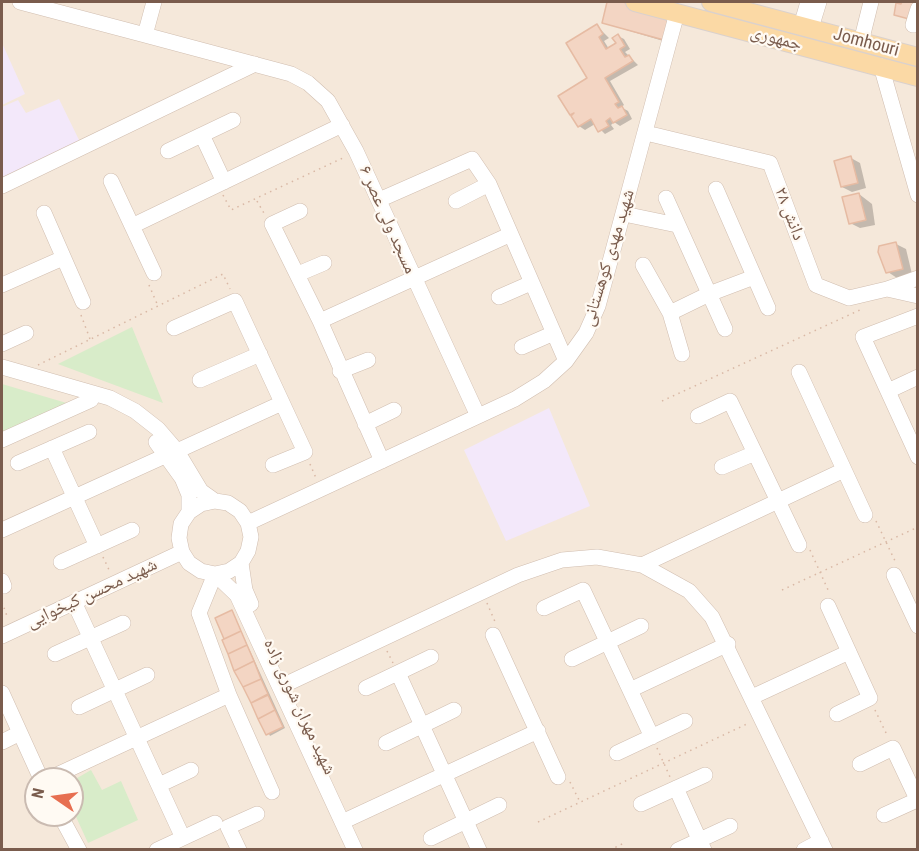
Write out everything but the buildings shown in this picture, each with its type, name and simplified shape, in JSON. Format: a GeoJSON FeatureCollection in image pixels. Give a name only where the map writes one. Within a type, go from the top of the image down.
{"type":"FeatureCollection","features":[{"type":"Feature","properties":{"kind":"main road","name":"جمهوری"},"geometry":{"type":"LineString","coordinates":[[635,2],[678,7],[918,77]]}},
{"type":"Feature","properties":{"kind":"main road","name":"Jomhouri"},"geometry":{"type":"LineString","coordinates":[[711,2],[918,57]]}},
{"type":"Feature","properties":{"kind":"street","name":"مسجد ولی عصر ۶"},"geometry":{"type":"LineString","coordinates":[[20,2],[64,8],[145,35],[291,74],[308,83],[328,101],[356,151],[478,416]]}},
{"type":"Feature","properties":{"kind":"street"},"geometry":{"type":"LineString","coordinates":[[145,35],[154,2]]}},
{"type":"Feature","properties":{"kind":"street"},"geometry":{"type":"LineString","coordinates":[[806,27],[808,2]]}},
{"type":"Feature","properties":{"kind":"street"},"geometry":{"type":"LineString","coordinates":[[806,27],[819,2]]}},
{"type":"Feature","properties":{"kind":"street"},"geometry":{"type":"LineString","coordinates":[[861,42],[871,2]]}},
{"type":"Feature","properties":{"kind":"street","name":"شهید مهدی کوهستانی"},"geometry":{"type":"LineString","coordinates":[[248,523],[478,416],[544,381],[566,361],[586,333],[598,306],[678,7]]}},
{"type":"Feature","properties":{"kind":"street"},"geometry":{"type":"LineString","coordinates":[[913,25],[918,9]]}},
{"type":"Feature","properties":{"kind":"street"},"geometry":{"type":"LineString","coordinates":[[2,186],[255,64]]}},
{"type":"Feature","properties":{"kind":"street"},"geometry":{"type":"LineString","coordinates":[[881,66],[918,195]]}},
{"type":"Feature","properties":{"kind":"street"},"geometry":{"type":"LineString","coordinates":[[168,151],[233,120]]}},
{"type":"Feature","properties":{"kind":"street"},"geometry":{"type":"LineString","coordinates":[[132,226],[342,125]]}},
{"type":"Feature","properties":{"kind":"street","name":"دانش ۲۸"},"geometry":{"type":"LineString","coordinates":[[646,133],[770,163],[816,285],[849,297],[887,289],[918,296]]}},
{"type":"Feature","properties":{"kind":"street"},"geometry":{"type":"LineString","coordinates":[[202,135],[221,184]]}},
{"type":"Feature","properties":{"kind":"street"},"geometry":{"type":"LineString","coordinates":[[379,200],[472,159],[489,184],[509,235],[566,361]]}},
{"type":"Feature","properties":{"kind":"street"},"geometry":{"type":"LineString","coordinates":[[111,181],[154,273]]}},
{"type":"Feature","properties":{"kind":"street"},"geometry":{"type":"LineString","coordinates":[[456,201],[489,184]]}},
{"type":"Feature","properties":{"kind":"street"},"geometry":{"type":"LineString","coordinates":[[716,189],[768,308]]}},
{"type":"Feature","properties":{"kind":"street"},"geometry":{"type":"LineString","coordinates":[[666,198],[725,329]]}},
{"type":"Feature","properties":{"kind":"street"},"geometry":{"type":"LineString","coordinates":[[300,211],[272,224],[320,321],[340,371],[382,461]]}},
{"type":"Feature","properties":{"kind":"street"},"geometry":{"type":"LineString","coordinates":[[44,213],[83,302]]}},
{"type":"Feature","properties":{"kind":"street"},"geometry":{"type":"LineString","coordinates":[[624,214],[677,225]]}},
{"type":"Feature","properties":{"kind":"street"},"geometry":{"type":"LineString","coordinates":[[320,321],[509,235]]}},
{"type":"Feature","properties":{"kind":"street"},"geometry":{"type":"LineString","coordinates":[[2,285],[63,258]]}},
{"type":"Feature","properties":{"kind":"street"},"geometry":{"type":"LineString","coordinates":[[298,274],[324,262]]}},
{"type":"Feature","properties":{"kind":"street"},"geometry":{"type":"LineString","coordinates":[[643,265],[670,313],[682,354]]}},
{"type":"Feature","properties":{"kind":"street"},"geometry":{"type":"LineString","coordinates":[[670,313],[709,294],[754,277]]}},
{"type":"Feature","properties":{"kind":"street"},"geometry":{"type":"LineString","coordinates":[[887,289],[918,278]]}},
{"type":"Feature","properties":{"kind":"street"},"geometry":{"type":"LineString","coordinates":[[499,297],[531,283]]}},
{"type":"Feature","properties":{"kind":"street"},"geometry":{"type":"LineString","coordinates":[[174,328],[235,301],[305,452],[273,465]]}},
{"type":"Feature","properties":{"kind":"street"},"geometry":{"type":"LineString","coordinates":[[918,316],[864,337],[888,392],[914,437],[918,457]]}},
{"type":"Feature","properties":{"kind":"street"},"geometry":{"type":"LineString","coordinates":[[2,344],[26,333]]}},
{"type":"Feature","properties":{"kind":"street"},"geometry":{"type":"LineString","coordinates":[[522,347],[554,333]]}},
{"type":"Feature","properties":{"kind":"street"},"geometry":{"type":"LineString","coordinates":[[200,380],[260,354]]}},
{"type":"Feature","properties":{"kind":"street"},"geometry":{"type":"LineString","coordinates":[[340,371],[368,360]]}},
{"type":"Feature","properties":{"kind":"street"},"geometry":{"type":"LineString","coordinates":[[2,367],[84,389],[135,411],[158,429],[172,453],[201,491],[215,501]]}},
{"type":"Feature","properties":{"kind":"street"},"geometry":{"type":"LineString","coordinates":[[799,372],[865,515]]}},
{"type":"Feature","properties":{"kind":"street"},"geometry":{"type":"LineString","coordinates":[[2,376],[91,400],[129,419],[151,435],[172,453],[189,495],[189,512]]}},
{"type":"Feature","properties":{"kind":"street"},"geometry":{"type":"LineString","coordinates":[[888,392],[918,377]]}},
{"type":"Feature","properties":{"kind":"street"},"geometry":{"type":"LineString","coordinates":[[2,440],[91,400]]}},
{"type":"Feature","properties":{"kind":"street"},"geometry":{"type":"LineString","coordinates":[[698,417],[730,401],[799,545]]}},
{"type":"Feature","properties":{"kind":"street"},"geometry":{"type":"LineString","coordinates":[[2,530],[282,403]]}},
{"type":"Feature","properties":{"kind":"street"},"geometry":{"type":"LineString","coordinates":[[365,424],[394,410]]}},
{"type":"Feature","properties":{"kind":"street"},"geometry":{"type":"LineString","coordinates":[[18,463],[89,432]]}},
{"type":"Feature","properties":{"kind":"street"},"geometry":{"type":"LineString","coordinates":[[52,448],[98,546]]}},
{"type":"Feature","properties":{"kind":"street"},"geometry":{"type":"LineString","coordinates":[[723,467],[755,453]]}},
{"type":"Feature","properties":{"kind":"street"},"geometry":{"type":"LineString","coordinates":[[642,565],[844,470]]}},
{"type":"Feature","properties":{"kind":"street"},"geometry":{"type":"LineString","coordinates":[[215,501],[228,503],[240,511],[248,523],[251,537],[248,551],[241,563],[229,571],[215,574],[195,567],[182,552],[179,537],[181,524],[189,512],[201,504],[215,501]]}},
{"type":"Feature","properties":{"kind":"street"},"geometry":{"type":"LineString","coordinates":[[61,562],[132,530]]}},
{"type":"Feature","properties":{"kind":"street","name":"شهید محسن کیخوایی"},"geometry":{"type":"LineString","coordinates":[[7,634],[182,552]]}},
{"type":"Feature","properties":{"kind":"street"},"geometry":{"type":"LineString","coordinates":[[284,685],[482,591],[518,575],[562,560],[597,557],[642,565],[689,591],[712,616],[728,644],[823,845],[804,849]]}},
{"type":"Feature","properties":{"kind":"street","name":"شهید مهران شوری زاده"},"geometry":{"type":"LineString","coordinates":[[241,563],[245,590],[284,685],[346,820],[355,849]]}},
{"type":"Feature","properties":{"kind":"street"},"geometry":{"type":"LineString","coordinates":[[215,574],[199,613],[229,695],[272,792]]}},
{"type":"Feature","properties":{"kind":"street","name":"شهید مهران شوری زاده"},"geometry":{"type":"LineString","coordinates":[[215,574],[237,595],[284,685]]}},
{"type":"Feature","properties":{"kind":"street"},"geometry":{"type":"LineString","coordinates":[[894,575],[917,622]]}},
{"type":"Feature","properties":{"kind":"street"},"geometry":{"type":"LineString","coordinates":[[544,608],[584,590],[652,737]]}},
{"type":"Feature","properties":{"kind":"street"},"geometry":{"type":"LineString","coordinates":[[74,602],[183,838]]}},
{"type":"Feature","properties":{"kind":"street"},"geometry":{"type":"LineString","coordinates":[[828,606],[870,698],[837,714]]}},
{"type":"Feature","properties":{"kind":"street"},"geometry":{"type":"LineString","coordinates":[[55,654],[123,623]]}},
{"type":"Feature","properties":{"kind":"street"},"geometry":{"type":"LineString","coordinates":[[572,659],[641,626]]}},
{"type":"Feature","properties":{"kind":"street"},"geometry":{"type":"LineString","coordinates":[[493,635],[558,777]]}},
{"type":"Feature","properties":{"kind":"street"},"geometry":{"type":"LineString","coordinates":[[630,690],[728,644]]}},
{"type":"Feature","properties":{"kind":"street"},"geometry":{"type":"LineString","coordinates":[[752,697],[849,652]]}},
{"type":"Feature","properties":{"kind":"street"},"geometry":{"type":"LineString","coordinates":[[366,688],[431,657]]}},
{"type":"Feature","properties":{"kind":"street"},"geometry":{"type":"LineString","coordinates":[[398,673],[479,849]]}},
{"type":"Feature","properties":{"kind":"street"},"geometry":{"type":"LineString","coordinates":[[79,707],[147,675]]}},
{"type":"Feature","properties":{"kind":"street"},"geometry":{"type":"LineString","coordinates":[[2,693],[36,767]]}},
{"type":"Feature","properties":{"kind":"street"},"geometry":{"type":"LineString","coordinates":[[74,767],[229,695]]}},
{"type":"Feature","properties":{"kind":"street"},"geometry":{"type":"LineString","coordinates":[[386,743],[454,710]]}},
{"type":"Feature","properties":{"kind":"street"},"geometry":{"type":"LineString","coordinates":[[617,753],[686,721]]}},
{"type":"Feature","properties":{"kind":"street"},"geometry":{"type":"LineString","coordinates":[[346,820],[538,731]]}},
{"type":"Feature","properties":{"kind":"street"},"geometry":{"type":"LineString","coordinates":[[2,742],[20,733]]}},
{"type":"Feature","properties":{"kind":"street"},"geometry":{"type":"LineString","coordinates":[[860,764],[893,748],[917,801],[884,815]]}},
{"type":"Feature","properties":{"kind":"street"},"geometry":{"type":"LineString","coordinates":[[159,785],[191,770]]}},
{"type":"Feature","properties":{"kind":"street"},"geometry":{"type":"LineString","coordinates":[[640,804],[705,775]]}},
{"type":"Feature","properties":{"kind":"street"},"geometry":{"type":"LineString","coordinates":[[676,788],[702,845]]}},
{"type":"Feature","properties":{"kind":"street"},"geometry":{"type":"LineString","coordinates":[[431,838],[499,805]]}},
{"type":"Feature","properties":{"kind":"street"},"geometry":{"type":"LineString","coordinates":[[239,849],[228,827],[257,814]]}},
{"type":"Feature","properties":{"kind":"street","name":"شهید مهران شوری زاده"},"geometry":{"type":"LineString","coordinates":[[346,820],[365,849]]}},
{"type":"Feature","properties":{"kind":"street"},"geometry":{"type":"LineString","coordinates":[[157,849],[215,823]]}},
{"type":"Feature","properties":{"kind":"street"},"geometry":{"type":"LineString","coordinates":[[678,849],[702,845],[730,826]]}},
{"type":"Feature","properties":{"kind":"street"},"geometry":{"type":"LineString","coordinates":[[67,827],[79,849]]}},
{"type":"Feature","properties":{"kind":"path"},"geometry":{"type":"LineString","coordinates":[[221,184],[231,210],[257,200],[356,151]]}},
{"type":"Feature","properties":{"kind":"path"},"geometry":{"type":"LineString","coordinates":[[257,200],[272,224]]}},
{"type":"Feature","properties":{"kind":"path"},"geometry":{"type":"LineString","coordinates":[[154,273],[147,280],[158,306]]}},
{"type":"Feature","properties":{"kind":"path"},"geometry":{"type":"LineString","coordinates":[[22,372],[224,274],[235,301]]}},
{"type":"Feature","properties":{"kind":"path"},"geometry":{"type":"LineString","coordinates":[[83,302],[79,311],[90,339]]}},
{"type":"Feature","properties":{"kind":"path"},"geometry":{"type":"LineString","coordinates":[[662,401],[868,306]]}},
{"type":"Feature","properties":{"kind":"path"},"geometry":{"type":"LineString","coordinates":[[305,452],[320,489]]}},
{"type":"Feature","properties":{"kind":"path"},"geometry":{"type":"LineString","coordinates":[[865,515],[873,516],[897,564],[894,575]]}},
{"type":"Feature","properties":{"kind":"path"},"geometry":{"type":"LineString","coordinates":[[782,590],[918,527]]}},
{"type":"Feature","properties":{"kind":"path"},"geometry":{"type":"LineString","coordinates":[[799,545],[808,548],[820,572],[830,594],[828,606]]}},
{"type":"Feature","properties":{"kind":"path"},"geometry":{"type":"LineString","coordinates":[[98,546],[115,583]]}},
{"type":"Feature","properties":{"kind":"path"},"geometry":{"type":"LineString","coordinates":[[482,591],[497,625],[493,635]]}},
{"type":"Feature","properties":{"kind":"path"},"geometry":{"type":"LineString","coordinates":[[2,602],[7,634]]}},
{"type":"Feature","properties":{"kind":"path"},"geometry":{"type":"LineString","coordinates":[[382,639],[398,673]]}},
{"type":"Feature","properties":{"kind":"path"},"geometry":{"type":"LineString","coordinates":[[870,698],[893,748]]}},
{"type":"Feature","properties":{"kind":"path"},"geometry":{"type":"LineString","coordinates":[[538,822],[762,717]]}},
{"type":"Feature","properties":{"kind":"path"},"geometry":{"type":"LineString","coordinates":[[652,737],[676,788]]}},
{"type":"Feature","properties":{"kind":"path"},"geometry":{"type":"LineString","coordinates":[[558,777],[567,776],[580,802]]}},
{"type":"Feature","properties":{"kind":"path"},"geometry":{"type":"LineString","coordinates":[[610,849],[626,842]]}},
{"type":"Feature","properties":{"kind":"shaded area"},"geometry":{"type":"Polygon","coordinates":[[[2,2],[917,2],[917,849],[2,850],[2,2]]]}},
{"type":"Feature","properties":{"kind":"shaded area"},"geometry":{"type":"Polygon","coordinates":[[[2,43],[25,94],[2,105],[2,43]]]}},
{"type":"Feature","properties":{"kind":"shaded area"},"geometry":{"type":"Polygon","coordinates":[[[59,99],[80,142],[2,178],[2,107],[18,100],[26,113],[59,99]]]}},
{"type":"Feature","properties":{"kind":"shaded area"},"geometry":{"type":"Polygon","coordinates":[[[549,408],[590,506],[506,541],[464,450],[549,408]]]}},
{"type":"Feature","properties":{"kind":"green space"},"geometry":{"type":"Polygon","coordinates":[[[132,327],[163,403],[58,364],[132,327]]]}},
{"type":"Feature","properties":{"kind":"green space"},"geometry":{"type":"Polygon","coordinates":[[[2,384],[70,404],[2,433],[2,384]]]}},
{"type":"Feature","properties":{"kind":"green space"},"geometry":{"type":"Polygon","coordinates":[[[91,770],[102,790],[121,781],[138,820],[88,843],[81,827],[84,827],[84,774],[91,770]]]}}]}
